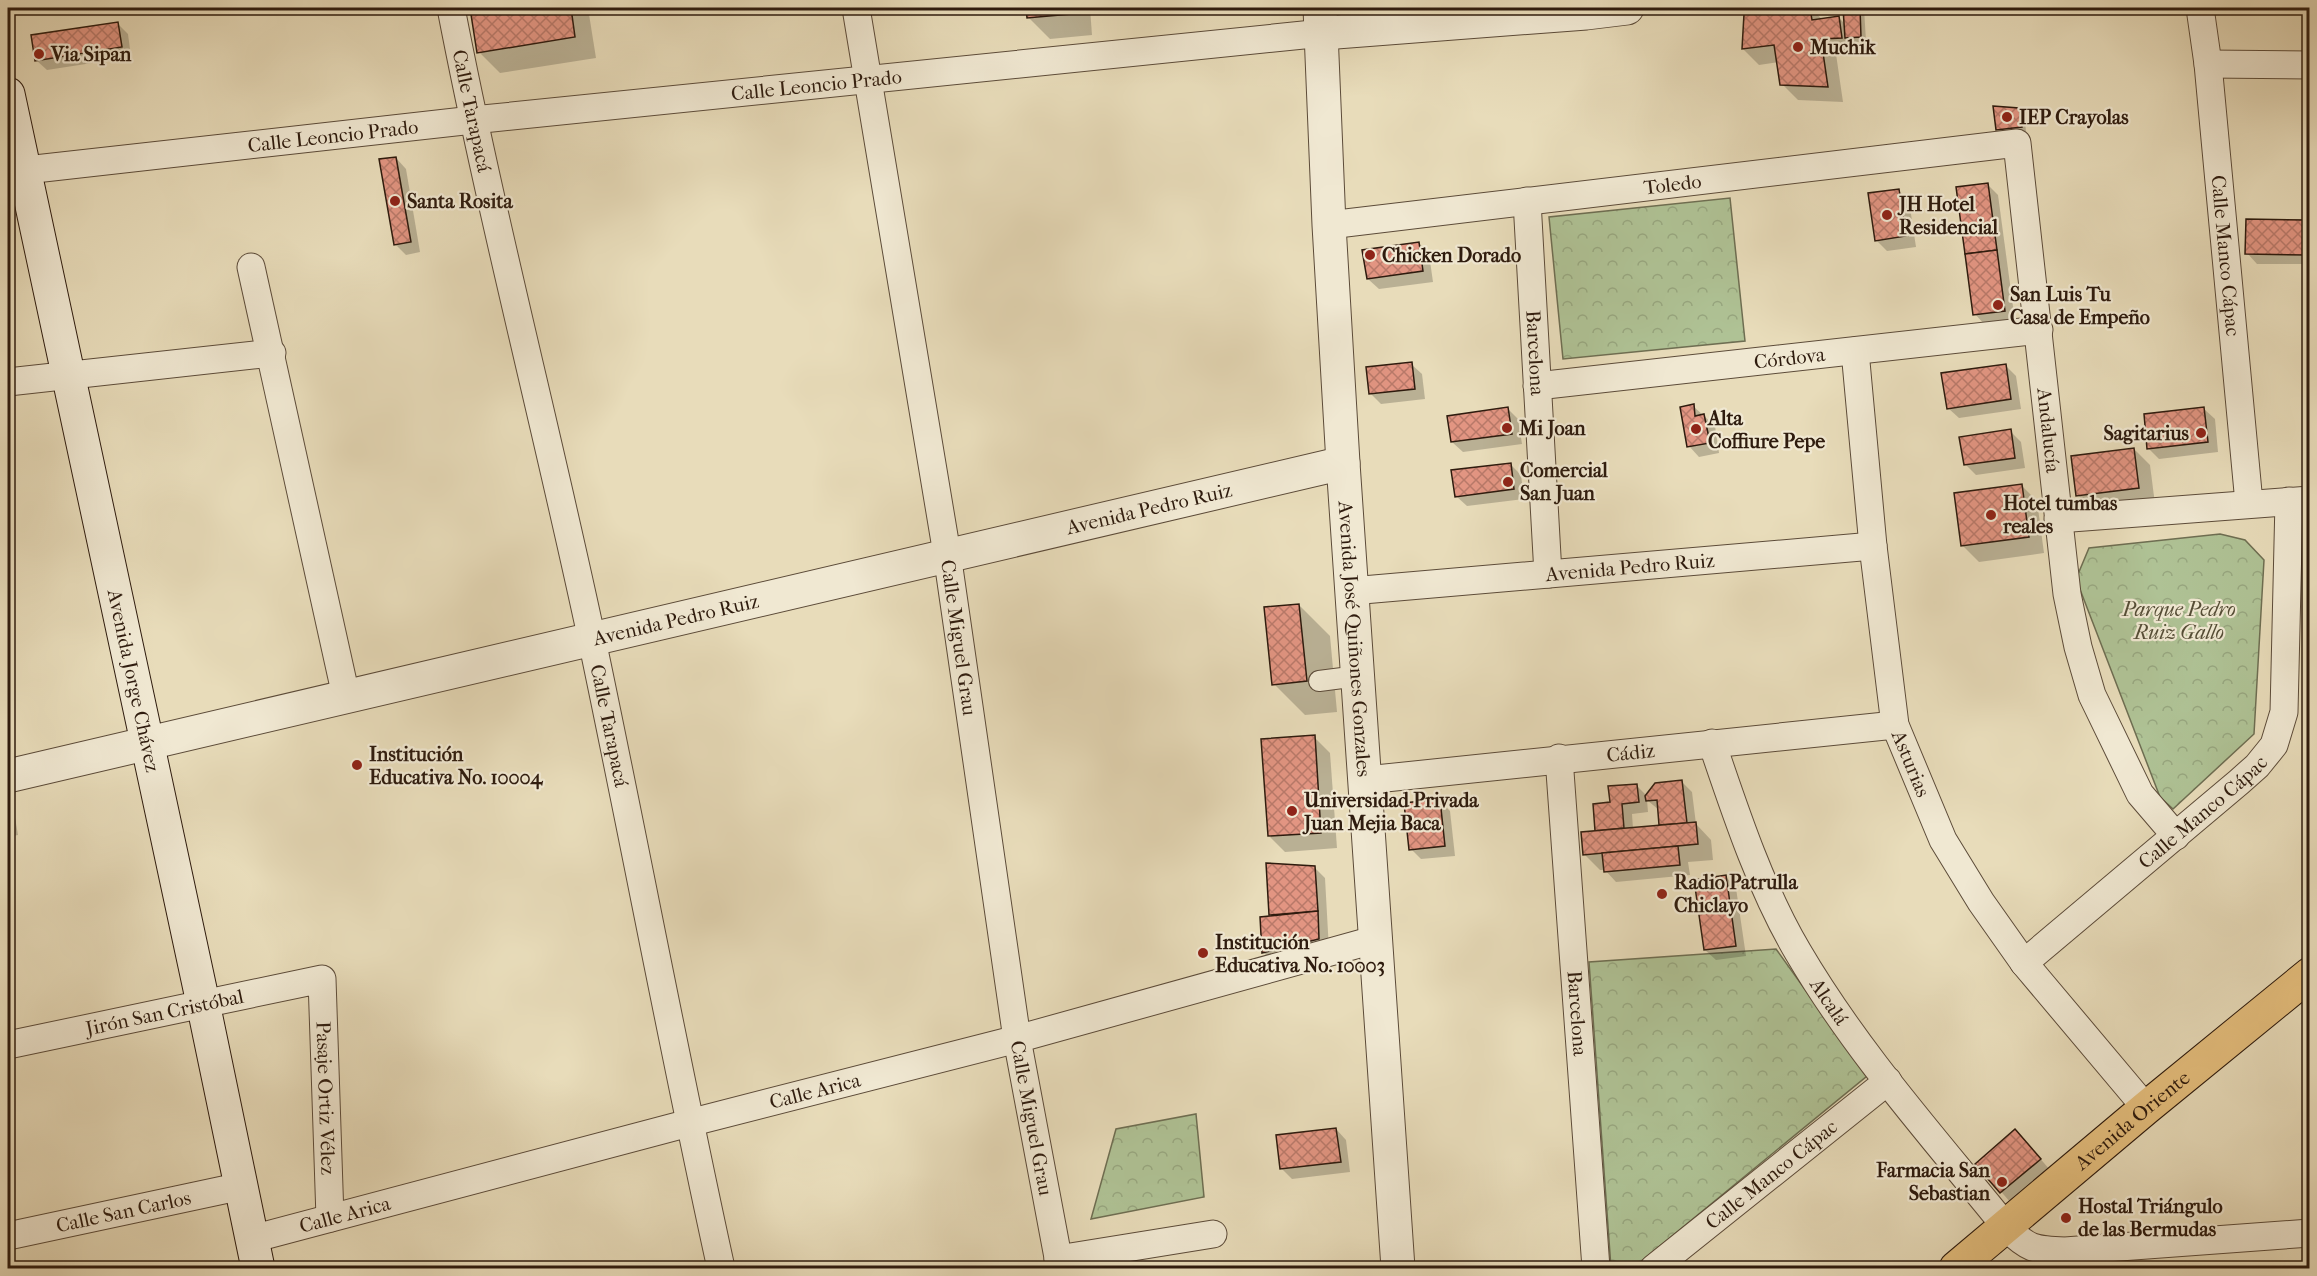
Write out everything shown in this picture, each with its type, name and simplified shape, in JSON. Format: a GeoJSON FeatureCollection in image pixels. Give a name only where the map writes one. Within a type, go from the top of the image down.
{"type":"FeatureCollection","features":[{"type":"Feature","properties":{"kind":"main road","name":"Avenida Oriente"},"geometry":{"type":"LineString","coordinates":[[1956,1269],[2146,1108],[2310,974]]}},
{"type":"Feature","properties":{"kind":"street","name":"Calle Tarapacá"},"geometry":{"type":"LineString","coordinates":[[451,8],[473,120],[591,638],[721,1269]]}},
{"type":"Feature","properties":{"kind":"street","name":"Calle Miguel Grau"},"geometry":{"type":"LineString","coordinates":[[856,8],[947,554],[1017,1039],[1059,1264]]}},
{"type":"Feature","properties":{"kind":"street","name":"Calle Leoncio Prado"},"geometry":{"type":"LineString","coordinates":[[16,171],[473,120],[868,80],[1322,20],[1586,13],[1627,8]]}},
{"type":"Feature","properties":{"kind":"street","name":"Calle Manco Cápac"},"geometry":{"type":"LineString","coordinates":[[2200,8],[2208,64],[2249,503]]}},
{"type":"Feature","properties":{"kind":"street","name":"Avenida José Quiñones Gonzales"},"geometry":{"type":"LineString","coordinates":[[1322,20],[1329,225],[1343,463],[1398,1269]]}},
{"type":"Feature","properties":{"kind":"street"},"geometry":{"type":"LineString","coordinates":[[2208,64],[2310,65]]}},
{"type":"Feature","properties":{"kind":"street","name":"Avenida Jorge Chávez"},"geometry":{"type":"LineString","coordinates":[[8,94],[16,171],[69,375],[255,1254]]}},
{"type":"Feature","properties":{"kind":"street","name":"Toledo"},"geometry":{"type":"LineString","coordinates":[[1329,225],[2017,143]]}},
{"type":"Feature","properties":{"kind":"street","name":"Andalucía"},"geometry":{"type":"LineString","coordinates":[[2017,143],[2067,594],[2078,646],[2092,695],[2140,794],[2176,836]]}},
{"type":"Feature","properties":{"kind":"street","name":"Barcelona"},"geometry":{"type":"LineString","coordinates":[[1527,201],[1548,574]]}},
{"type":"Feature","properties":{"kind":"street"},"geometry":{"type":"LineString","coordinates":[[251,267],[272,353],[346,696]]}},
{"type":"Feature","properties":{"kind":"street","name":"Córdova"},"geometry":{"type":"LineString","coordinates":[[1538,386],[2039,330]]}},
{"type":"Feature","properties":{"kind":"street","name":"Asturias"},"geometry":{"type":"LineString","coordinates":[[1855,351],[1873,546],[1895,724],[1944,840],[1981,902],[2024,963],[2146,1108]]}},
{"type":"Feature","properties":{"kind":"street"},"geometry":{"type":"LineString","coordinates":[[8,382],[272,353]]}},
{"type":"Feature","properties":{"kind":"street","name":"Avenida Pedro Ruiz"},"geometry":{"type":"LineString","coordinates":[[8,776],[1343,463]]}},
{"type":"Feature","properties":{"kind":"street","name":"Calle Manco Cápac"},"geometry":{"type":"LineString","coordinates":[[2024,963],[2257,766],[2274,745],[2284,712],[2299,500]]}},
{"type":"Feature","properties":{"kind":"street"},"geometry":{"type":"LineString","coordinates":[[2058,519],[2299,500]]}},
{"type":"Feature","properties":{"kind":"street","name":"Avenida Pedro Ruiz"},"geometry":{"type":"LineString","coordinates":[[1351,591],[1873,546]]}},
{"type":"Feature","properties":{"kind":"street"},"geometry":{"type":"LineString","coordinates":[[1319,681],[1358,676]]}},
{"type":"Feature","properties":{"kind":"street","name":"Cádiz"},"geometry":{"type":"LineString","coordinates":[[1366,780],[1895,724]]}},
{"type":"Feature","properties":{"kind":"street","name":"Alcalá"},"geometry":{"type":"LineString","coordinates":[[1712,743],[1745,836],[1797,952],[1844,1022],[1888,1081],[2019,1241],[2038,1250],[2065,1251],[2310,1233]]}},
{"type":"Feature","properties":{"kind":"street","name":"Barcelona"},"geometry":{"type":"LineString","coordinates":[[1559,758],[1596,1269]]}},
{"type":"Feature","properties":{"kind":"street","name":"Calle Arica"},"geometry":{"type":"LineString","coordinates":[[255,1254],[330,1218],[689,1122],[1017,1039],[1377,939]]}},
{"type":"Feature","properties":{"kind":"street","name":"Jirón San Cristóbal"},"geometry":{"type":"LineString","coordinates":[[8,1045],[322,979]]}},
{"type":"Feature","properties":{"kind":"street","name":"Pasaje Ortiz Vélez"},"geometry":{"type":"LineString","coordinates":[[322,979],[330,1218]]}},
{"type":"Feature","properties":{"kind":"street","name":"Calle Manco Cápac"},"geometry":{"type":"LineString","coordinates":[[1654,1269],[1888,1081]]}},
{"type":"Feature","properties":{"kind":"street","name":"Calle San Carlos"},"geometry":{"type":"LineString","coordinates":[[8,1236],[242,1186]]}},
{"type":"Feature","properties":{"kind":"street"},"geometry":{"type":"LineString","coordinates":[[1059,1264],[1213,1234]]}},
{"type":"Feature","properties":{"kind":"green space"},"geometry":{"type":"Polygon","coordinates":[[[1730,198],[1745,341],[1563,359],[1549,217],[1730,198]]]}},
{"type":"Feature","properties":{"kind":"green space","name":"Parque Pedro Ruiz Gallo"},"geometry":{"type":"Polygon","coordinates":[[[2220,534],[2245,540],[2264,560],[2254,734],[2173,809],[2160,797],[2076,579],[2089,548],[2220,534]]]}},
{"type":"Feature","properties":{"kind":"green space"},"geometry":{"type":"Polygon","coordinates":[[[1776,949],[1867,1076],[1633,1268],[1611,1268],[1589,962],[1776,949]]]}},
{"type":"Feature","properties":{"kind":"green space"},"geometry":{"type":"Polygon","coordinates":[[[1196,1114],[1204,1197],[1091,1219],[1116,1129],[1196,1114]]]}},
{"type":"Feature","properties":{"kind":"building"},"geometry":{"type":"Polygon","coordinates":[[[470,8],[571,8],[575,37],[477,53],[470,8]]]}},
{"type":"Feature","properties":{"kind":"building"},"geometry":{"type":"Polygon","coordinates":[[[1026,8],[1071,8],[1071,14],[1027,18],[1026,8]]]}},
{"type":"Feature","properties":{"kind":"building","name":"Muchik"},"geometry":{"type":"Polygon","coordinates":[[[1788,8],[1810,8],[1812,20],[1839,16],[1842,38],[1821,39],[1828,87],[1780,85],[1774,45],[1742,49],[1744,14],[1788,8]]]}},
{"type":"Feature","properties":{"kind":"building"},"geometry":{"type":"Polygon","coordinates":[[[1843,8],[1860,8],[1861,37],[1845,38],[1843,8]]]}},
{"type":"Feature","properties":{"kind":"building"},"geometry":{"type":"Polygon","coordinates":[[[118,22],[122,47],[35,61],[31,35],[118,22]]]}},
{"type":"Feature","properties":{"kind":"building","name":"IEP Crayolas"},"geometry":{"type":"Polygon","coordinates":[[[1993,106],[2019,108],[2022,127],[1996,130],[1993,106]]]}},
{"type":"Feature","properties":{"kind":"building","name":"Santa Rosita"},"geometry":{"type":"Polygon","coordinates":[[[396,157],[411,242],[394,245],[379,159],[396,157]]]}},
{"type":"Feature","properties":{"kind":"building"},"geometry":{"type":"Polygon","coordinates":[[[1988,183],[1997,250],[1965,254],[1956,187],[1988,183]]]}},
{"type":"Feature","properties":{"kind":"building","name":"JH Hotel Residencial"},"geometry":{"type":"Polygon","coordinates":[[[1899,189],[1906,236],[1875,241],[1868,193],[1899,189]]]}},
{"type":"Feature","properties":{"kind":"building"},"geometry":{"type":"Polygon","coordinates":[[[2246,219],[2307,220],[2306,255],[2245,254],[2246,219]]]}},
{"type":"Feature","properties":{"kind":"building"},"geometry":{"type":"Polygon","coordinates":[[[1419,242],[1423,271],[1367,279],[1362,250],[1419,242]]]}},
{"type":"Feature","properties":{"kind":"building"},"geometry":{"type":"Polygon","coordinates":[[[1997,250],[2005,311],[1973,315],[1965,254],[1997,250]]]}},
{"type":"Feature","properties":{"kind":"building"},"geometry":{"type":"Polygon","coordinates":[[[1412,362],[1415,389],[1369,394],[1366,367],[1412,362]]]}},
{"type":"Feature","properties":{"kind":"building"},"geometry":{"type":"Polygon","coordinates":[[[2006,364],[2011,399],[1947,409],[1941,373],[2006,364]]]}},
{"type":"Feature","properties":{"kind":"building","name":"Alta Coffiure Pepe"},"geometry":{"type":"Polygon","coordinates":[[[1694,404],[1695,416],[1704,414],[1710,443],[1687,447],[1680,407],[1694,404]]]}},
{"type":"Feature","properties":{"kind":"building"},"geometry":{"type":"Polygon","coordinates":[[[1508,407],[1512,434],[1451,442],[1447,416],[1508,407]]]}},
{"type":"Feature","properties":{"kind":"building"},"geometry":{"type":"Polygon","coordinates":[[[2204,407],[2208,442],[2147,449],[2144,414],[2204,407]]]}},
{"type":"Feature","properties":{"kind":"building"},"geometry":{"type":"Polygon","coordinates":[[[2011,429],[2015,458],[1964,465],[1959,437],[2011,429]]]}},
{"type":"Feature","properties":{"kind":"building"},"geometry":{"type":"Polygon","coordinates":[[[2134,448],[2139,488],[2076,496],[2071,456],[2134,448]]]}},
{"type":"Feature","properties":{"kind":"building"},"geometry":{"type":"Polygon","coordinates":[[[1511,463],[1514,489],[1455,497],[1451,470],[1511,463]]]}},
{"type":"Feature","properties":{"kind":"building","name":"Hotel tumbas reales"},"geometry":{"type":"Polygon","coordinates":[[[2022,484],[2029,537],[1961,546],[1954,493],[2022,484]]]}},
{"type":"Feature","properties":{"kind":"building"},"geometry":{"type":"Polygon","coordinates":[[[1299,604],[1307,681],[1272,685],[1264,607],[1299,604]]]}},
{"type":"Feature","properties":{"kind":"building"},"geometry":{"type":"Polygon","coordinates":[[[1315,735],[1321,833],[1268,836],[1261,739],[1315,735]]]}},
{"type":"Feature","properties":{"kind":"building"},"geometry":{"type":"Polygon","coordinates":[[[1682,780],[1687,823],[1659,825],[1657,800],[1646,801],[1645,796],[1655,783],[1682,780]]]}},
{"type":"Feature","properties":{"kind":"building"},"geometry":{"type":"Polygon","coordinates":[[[1637,784],[1639,802],[1622,804],[1624,828],[1595,831],[1593,804],[1610,802],[1608,786],[1637,784]]]}},
{"type":"Feature","properties":{"kind":"building"},"geometry":{"type":"Polygon","coordinates":[[[8,799],[14,831],[8,832],[8,799]]]}},
{"type":"Feature","properties":{"kind":"building"},"geometry":{"type":"Polygon","coordinates":[[[1440,799],[1445,846],[1409,850],[1404,803],[1440,799]]]}},
{"type":"Feature","properties":{"kind":"building"},"geometry":{"type":"Polygon","coordinates":[[[1696,822],[1698,844],[1583,855],[1581,832],[1696,822]]]}},
{"type":"Feature","properties":{"kind":"building"},"geometry":{"type":"Polygon","coordinates":[[[1678,846],[1680,865],[1604,872],[1602,853],[1678,846]]]}},
{"type":"Feature","properties":{"kind":"building"},"geometry":{"type":"Polygon","coordinates":[[[1266,863],[1315,866],[1318,911],[1269,915],[1266,863]]]}},
{"type":"Feature","properties":{"kind":"building"},"geometry":{"type":"Polygon","coordinates":[[[1726,875],[1736,946],[1704,950],[1694,880],[1726,875]]]}},
{"type":"Feature","properties":{"kind":"building"},"geometry":{"type":"Polygon","coordinates":[[[1318,911],[1319,939],[1262,953],[1260,917],[1318,911]]]}},
{"type":"Feature","properties":{"kind":"building"},"geometry":{"type":"Polygon","coordinates":[[[1336,1128],[1341,1162],[1280,1169],[1276,1135],[1336,1128]]]}},
{"type":"Feature","properties":{"kind":"building"},"geometry":{"type":"Polygon","coordinates":[[[2015,1129],[2041,1159],[2000,1193],[1975,1164],[2015,1129]]]}},
{"type":"Feature","properties":{"kind":"place","name":"Muchik"},"geometry":{"type":"Point","coordinates":[1798,47]}},
{"type":"Feature","properties":{"kind":"place","name":"Via Sipan"},"geometry":{"type":"Point","coordinates":[39,54]}},
{"type":"Feature","properties":{"kind":"place","name":"IEP Crayolas"},"geometry":{"type":"Point","coordinates":[2007,117]}},
{"type":"Feature","properties":{"kind":"place","name":"Santa Rosita"},"geometry":{"type":"Point","coordinates":[395,201]}},
{"type":"Feature","properties":{"kind":"place","name":"JH Hotel Residencial"},"geometry":{"type":"Point","coordinates":[1887,215]}},
{"type":"Feature","properties":{"kind":"place","name":"Chicken Dorado"},"geometry":{"type":"Point","coordinates":[1370,255]}},
{"type":"Feature","properties":{"kind":"place","name":"San Luis Tu Casa de Empeño"},"geometry":{"type":"Point","coordinates":[1998,305]}},
{"type":"Feature","properties":{"kind":"place","name":"Mi Joan"},"geometry":{"type":"Point","coordinates":[1507,428]}},
{"type":"Feature","properties":{"kind":"place","name":"Alta Coffiure Pepe"},"geometry":{"type":"Point","coordinates":[1696,429]}},
{"type":"Feature","properties":{"kind":"place","name":"Sagitarius"},"geometry":{"type":"Point","coordinates":[2201,433]}},
{"type":"Feature","properties":{"kind":"place","name":"Comercial San Juan"},"geometry":{"type":"Point","coordinates":[1508,482]}},
{"type":"Feature","properties":{"kind":"place","name":"Hotel tumbas reales"},"geometry":{"type":"Point","coordinates":[1991,515]}},
{"type":"Feature","properties":{"kind":"place","name":"Institución Educativa No. 10004"},"geometry":{"type":"Point","coordinates":[357,765]}},
{"type":"Feature","properties":{"kind":"place","name":"Universidad Privada Juan Mejia Baca"},"geometry":{"type":"Point","coordinates":[1292,811]}},
{"type":"Feature","properties":{"kind":"place","name":"Radio Patrulla Chiclayo"},"geometry":{"type":"Point","coordinates":[1662,894]}},
{"type":"Feature","properties":{"kind":"place","name":"Institución Educativa No. 10003"},"geometry":{"type":"Point","coordinates":[1203,953]}},
{"type":"Feature","properties":{"kind":"place","name":"Farmacia San Sebastian"},"geometry":{"type":"Point","coordinates":[2002,1182]}},
{"type":"Feature","properties":{"kind":"place","name":"Hostal Triángulo de las Bermudas"},"geometry":{"type":"Point","coordinates":[2066,1218]}}]}
